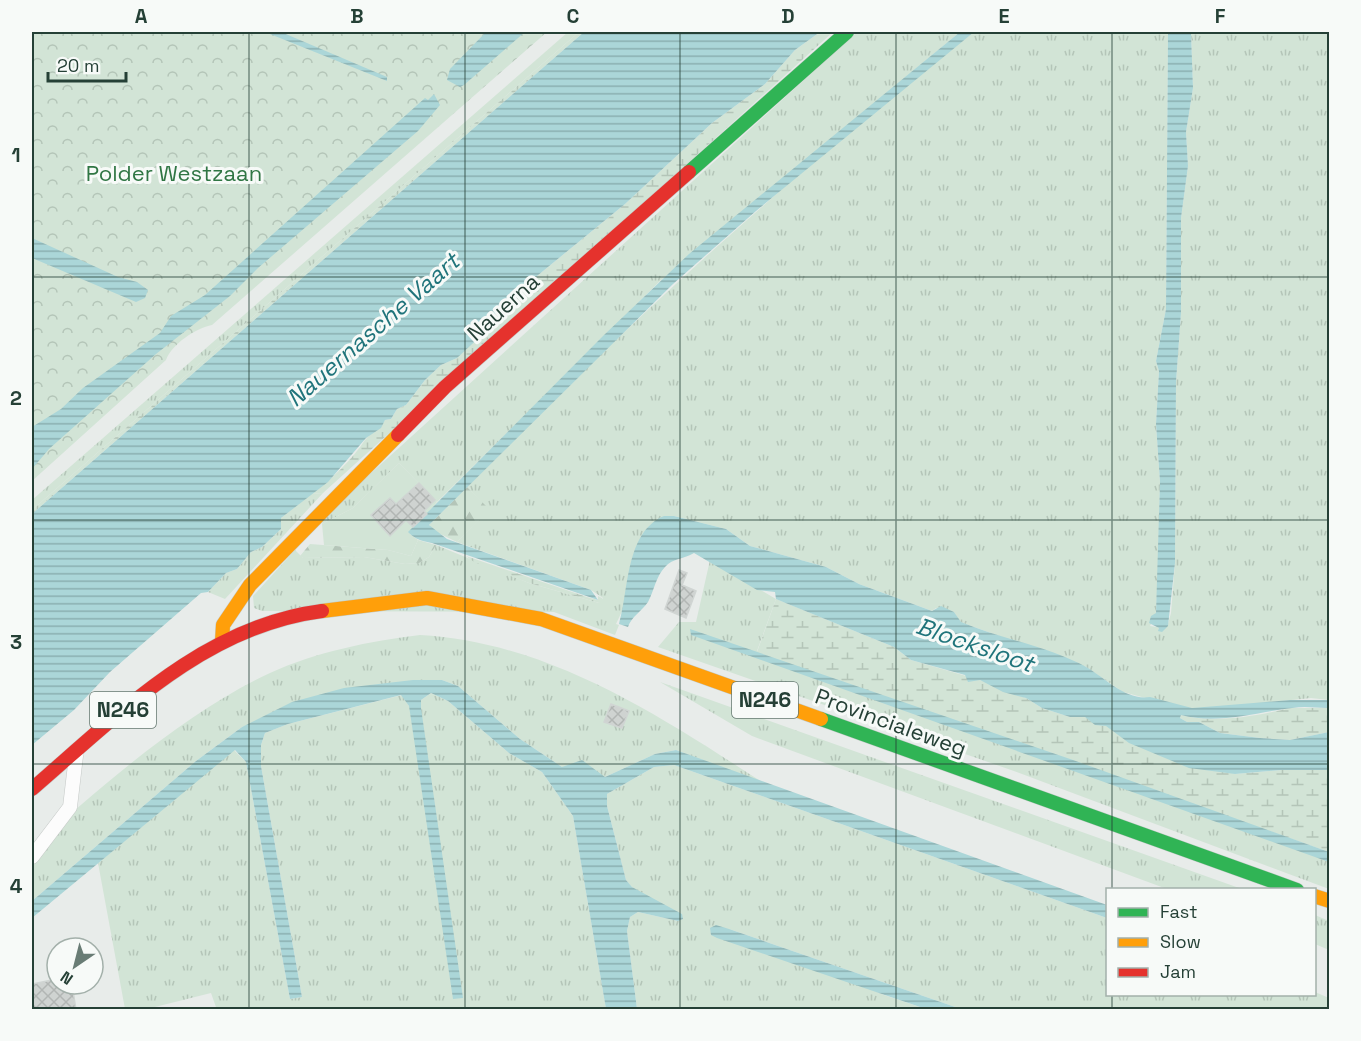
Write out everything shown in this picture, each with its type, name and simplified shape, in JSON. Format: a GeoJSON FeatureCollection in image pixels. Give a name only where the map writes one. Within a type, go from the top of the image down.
{"type":"FeatureCollection","features":[{"type":"Feature","properties":{"kind":"main road","name":"Nauerna"},"geometry":{"type":"LineString","coordinates":[[222,642],[223,625],[250,585],[445,387],[848,32]]}},
{"type":"Feature","properties":{"kind":"main road","name":"Provincialeweg"},"geometry":{"type":"LineString","coordinates":[[222,642],[292,615],[427,598],[541,619],[1291,888]]}},
{"type":"Feature","properties":{"kind":"main road","name":"N246"},"geometry":{"type":"LineString","coordinates":[[32,789],[159,680],[222,642]]}},
{"type":"Feature","properties":{"kind":"lane"},"geometry":{"type":"LineString","coordinates":[[32,857],[70,807],[77,749]]}},
{"type":"Feature","properties":{"kind":"green space","name":"Polder Westzaan"},"geometry":{"type":"Polygon","coordinates":[[[32,32],[547,32],[212,325],[192,333],[173,348],[166,360],[32,481],[32,32]]]}},
{"type":"Feature","properties":{"kind":"green space"},"geometry":{"type":"Polygon","coordinates":[[[568,32],[579,32],[32,510],[32,500],[568,32]]]}},
{"type":"Feature","properties":{"kind":"green space"},"geometry":{"type":"Polygon","coordinates":[[[579,32],[584,32],[32,514],[32,510],[579,32]]]}},
{"type":"Feature","properties":{"kind":"green space"},"geometry":{"type":"Polygon","coordinates":[[[820,32],[833,32],[323,493],[311,494],[341,469],[385,420],[391,419],[397,409],[406,405],[425,380],[441,365],[457,358],[493,315],[504,309],[537,276],[625,204],[712,123],[765,84],[795,50],[820,32]]]}},
{"type":"Feature","properties":{"kind":"green space"},"geometry":{"type":"Polygon","coordinates":[[[857,32],[960,32],[660,281],[437,502],[399,463],[353,508],[322,524],[325,515],[857,32]]]}},
{"type":"Feature","properties":{"kind":"green space"},"geometry":{"type":"Polygon","coordinates":[[[974,32],[1168,32],[1166,309],[1156,361],[1159,371],[1156,424],[1160,482],[1158,574],[1156,614],[1150,626],[1163,628],[1168,624],[1171,613],[1175,563],[1176,382],[1181,313],[1181,218],[1188,166],[1186,132],[1193,88],[1191,32],[1329,32],[1329,700],[1311,698],[1216,708],[1183,708],[1123,692],[1086,667],[960,622],[954,612],[936,608],[932,611],[859,584],[826,567],[750,546],[726,529],[674,516],[647,529],[642,536],[629,572],[624,607],[616,624],[619,625],[615,635],[554,612],[262,611],[254,608],[253,596],[295,550],[303,558],[364,557],[405,564],[419,563],[429,557],[436,545],[529,583],[599,603],[603,598],[591,590],[457,542],[489,510],[467,487],[588,367],[713,250],[841,139],[974,32]]]}},
{"type":"Feature","properties":{"kind":"green space"},"geometry":{"type":"Polygon","coordinates":[[[399,463],[437,502],[410,534],[418,540],[411,556],[388,550],[324,545],[322,524],[353,508],[399,463]]]}},
{"type":"Feature","properties":{"kind":"green space"},"geometry":{"type":"Polygon","coordinates":[[[467,487],[490,510],[457,542],[434,531],[429,525],[467,487]]]}},
{"type":"Feature","properties":{"kind":"green space"},"geometry":{"type":"Polygon","coordinates":[[[323,493],[225,599],[208,592],[226,573],[237,569],[251,552],[262,547],[281,529],[281,518],[311,494],[323,493]]]}},
{"type":"Feature","properties":{"kind":"green space"},"geometry":{"type":"Polygon","coordinates":[[[418,540],[436,545],[429,557],[419,563],[405,564],[364,557],[303,558],[300,556],[310,544],[388,550],[411,556],[418,540]]]}},
{"type":"Feature","properties":{"kind":"green space"},"geometry":{"type":"Polygon","coordinates":[[[466,556],[587,597],[598,600],[598,596],[604,602],[599,603],[529,583],[474,562],[466,556]]]}},
{"type":"Feature","properties":{"kind":"green space"},"geometry":{"type":"Polygon","coordinates":[[[710,560],[776,599],[757,651],[1329,854],[1329,889],[1011,770],[658,647],[679,622],[696,622],[710,560]]]}},
{"type":"Feature","properties":{"kind":"green space"},"geometry":{"type":"Polygon","coordinates":[[[776,599],[894,647],[911,660],[980,680],[1026,698],[1042,708],[1070,717],[1085,717],[1235,774],[1281,770],[1329,770],[1329,852],[757,652],[776,599]]]}},
{"type":"Feature","properties":{"kind":"green space"},"geometry":{"type":"Polygon","coordinates":[[[420,635],[468,641],[514,652],[558,667],[644,709],[765,784],[676,750],[655,754],[605,777],[562,767],[520,739],[458,686],[442,680],[242,727],[196,761],[32,901],[32,849],[115,776],[177,729],[239,689],[270,673],[306,659],[344,648],[420,635]]]}},
{"type":"Feature","properties":{"kind":"green space"},"geometry":{"type":"Polygon","coordinates":[[[660,682],[1239,888],[1164,888],[752,736],[660,682]]]}},
{"type":"Feature","properties":{"kind":"green space"},"geometry":{"type":"Polygon","coordinates":[[[431,693],[448,701],[509,753],[542,772],[573,816],[606,1009],[217,1010],[211,993],[147,1009],[125,1009],[98,863],[234,750],[246,762],[290,999],[302,997],[261,766],[261,745],[265,733],[288,724],[402,695],[409,706],[421,708],[421,700],[431,693]]]}},
{"type":"Feature","properties":{"kind":"green space"},"geometry":{"type":"Polygon","coordinates":[[[1290,708],[1329,708],[1329,732],[1290,740],[1260,738],[1220,733],[1199,722],[1187,722],[1180,718],[1181,715],[1207,719],[1236,718],[1290,708]]]}},
{"type":"Feature","properties":{"kind":"green space"},"geometry":{"type":"Polygon","coordinates":[[[674,765],[1106,918],[1106,996],[1316,996],[1316,992],[1329,998],[1329,1009],[961,1009],[729,929],[884,995],[926,1009],[637,1009],[627,931],[630,917],[638,912],[678,921],[682,914],[644,896],[626,880],[607,806],[607,794],[654,767],[674,765]]]}},
{"type":"Feature","properties":{"kind":"green space"},"geometry":{"type":"Polygon","coordinates":[[[1316,915],[1329,921],[1329,950],[1316,944],[1316,915]]]}},
{"type":"Feature","properties":{"kind":"water"},"geometry":{"type":"Polygon","coordinates":[[[265,32],[281,32],[387,77],[387,81],[265,32]]]}},
{"type":"Feature","properties":{"kind":"water"},"geometry":{"type":"Polygon","coordinates":[[[486,32],[525,32],[464,85],[460,87],[447,80],[450,69],[486,32]]]}},
{"type":"Feature","properties":{"kind":"water","name":"Nauernasche Vaart"},"geometry":{"type":"Polygon","coordinates":[[[584,32],[820,32],[795,50],[765,84],[712,123],[625,204],[537,276],[504,309],[493,315],[484,333],[457,358],[441,365],[425,380],[406,405],[397,409],[391,419],[385,420],[381,428],[366,438],[328,482],[281,518],[281,529],[262,547],[251,552],[237,569],[226,573],[208,592],[201,593],[110,672],[74,710],[32,745],[32,514],[584,32]]]}},
{"type":"Feature","properties":{"kind":"water"},"geometry":{"type":"Polygon","coordinates":[[[960,32],[974,32],[756,211],[673,284],[429,525],[447,539],[591,590],[598,600],[419,540],[408,532],[604,335],[689,254],[960,32]]]}},
{"type":"Feature","properties":{"kind":"water"},"geometry":{"type":"Polygon","coordinates":[[[1168,32],[1191,32],[1193,88],[1186,132],[1188,166],[1181,218],[1181,313],[1176,382],[1175,563],[1168,626],[1162,632],[1149,623],[1151,616],[1156,613],[1160,482],[1156,424],[1159,371],[1156,361],[1166,309],[1168,32]]]}},
{"type":"Feature","properties":{"kind":"water"},"geometry":{"type":"Polygon","coordinates":[[[434,94],[440,105],[418,131],[258,268],[230,296],[156,354],[49,449],[32,469],[32,427],[61,409],[83,388],[160,333],[171,316],[205,295],[425,98],[428,100],[434,94]]]}},
{"type":"Feature","properties":{"kind":"water"},"geometry":{"type":"Polygon","coordinates":[[[32,238],[118,277],[137,282],[148,290],[145,298],[136,302],[32,258],[32,238]]]}},
{"type":"Feature","properties":{"kind":"water","name":"Blocksloot"},"geometry":{"type":"Polygon","coordinates":[[[664,516],[674,516],[726,529],[750,546],[826,567],[859,584],[932,611],[941,606],[954,612],[961,622],[1074,661],[1133,696],[1150,697],[1192,708],[1290,700],[1329,700],[1329,708],[1297,707],[1237,717],[1209,719],[1181,715],[1180,718],[1187,722],[1199,722],[1220,733],[1260,738],[1290,740],[1329,732],[1329,770],[1281,770],[1235,774],[1189,768],[1129,743],[1106,726],[1095,725],[1085,717],[1070,717],[1042,708],[1026,698],[1003,692],[980,680],[968,682],[965,675],[911,660],[894,647],[776,599],[775,592],[757,590],[694,553],[665,567],[657,579],[648,602],[628,627],[619,624],[635,549],[651,524],[664,516]]]}},
{"type":"Feature","properties":{"kind":"water"},"geometry":{"type":"Polygon","coordinates":[[[690,629],[1073,760],[1329,852],[1329,862],[691,635],[690,629]]]}},
{"type":"Feature","properties":{"kind":"water"},"geometry":{"type":"Polygon","coordinates":[[[413,680],[442,680],[458,686],[520,739],[562,767],[582,760],[605,777],[655,754],[676,750],[1106,905],[1106,918],[674,765],[654,767],[607,794],[607,806],[626,880],[632,887],[682,914],[683,919],[678,921],[638,912],[630,917],[627,931],[637,1009],[606,1009],[573,816],[542,772],[509,753],[448,701],[431,693],[421,700],[421,708],[463,998],[453,999],[409,706],[401,695],[288,724],[265,733],[261,745],[261,766],[302,997],[290,999],[246,762],[235,750],[32,918],[32,901],[196,761],[242,727],[292,702],[344,688],[413,680]]]}},
{"type":"Feature","properties":{"kind":"water"},"geometry":{"type":"Polygon","coordinates":[[[716,925],[961,1009],[926,1009],[717,938],[711,935],[710,928],[716,925]]]}},
{"type":"Feature","properties":{"kind":"building"},"geometry":{"type":"Polygon","coordinates":[[[419,483],[435,500],[424,511],[427,514],[413,527],[406,520],[390,536],[371,515],[390,498],[396,504],[419,483]]]}},
{"type":"Feature","properties":{"kind":"building"},"geometry":{"type":"Polygon","coordinates":[[[679,570],[687,573],[682,585],[696,591],[686,618],[665,609],[679,570]]]}},
{"type":"Feature","properties":{"kind":"building"},"geometry":{"type":"Polygon","coordinates":[[[611,704],[629,711],[622,728],[604,722],[611,704]]]}},
{"type":"Feature","properties":{"kind":"building"},"geometry":{"type":"Polygon","coordinates":[[[45,981],[45,996],[74,996],[76,1010],[32,1010],[32,984],[45,981]]]}},
{"type":"Feature","properties":{"kind":"traffic: fast"},"geometry":{"type":"LineString","coordinates":[[689,172],[847,32]]}},
{"type":"Feature","properties":{"kind":"traffic: fast"},"geometry":{"type":"LineString","coordinates":[[821,719],[1291,888]]}},
{"type":"Feature","properties":{"kind":"traffic: slow"},"geometry":{"type":"LineString","coordinates":[[222,642],[223,625],[250,585],[398,435]]}},
{"type":"Feature","properties":{"kind":"traffic: slow"},"geometry":{"type":"LineString","coordinates":[[322,611],[427,598],[541,619],[821,719]]}},
{"type":"Feature","properties":{"kind":"traffic: slow"},"geometry":{"type":"LineString","coordinates":[[1316,897],[1330,901]]}},
{"type":"Feature","properties":{"kind":"traffic: jam"},"geometry":{"type":"LineString","coordinates":[[398,435],[445,387],[689,172]]}},
{"type":"Feature","properties":{"kind":"traffic: jam"},"geometry":{"type":"LineString","coordinates":[[32,789],[130,704],[201,654],[239,635],[279,620],[322,611]]}}]}
